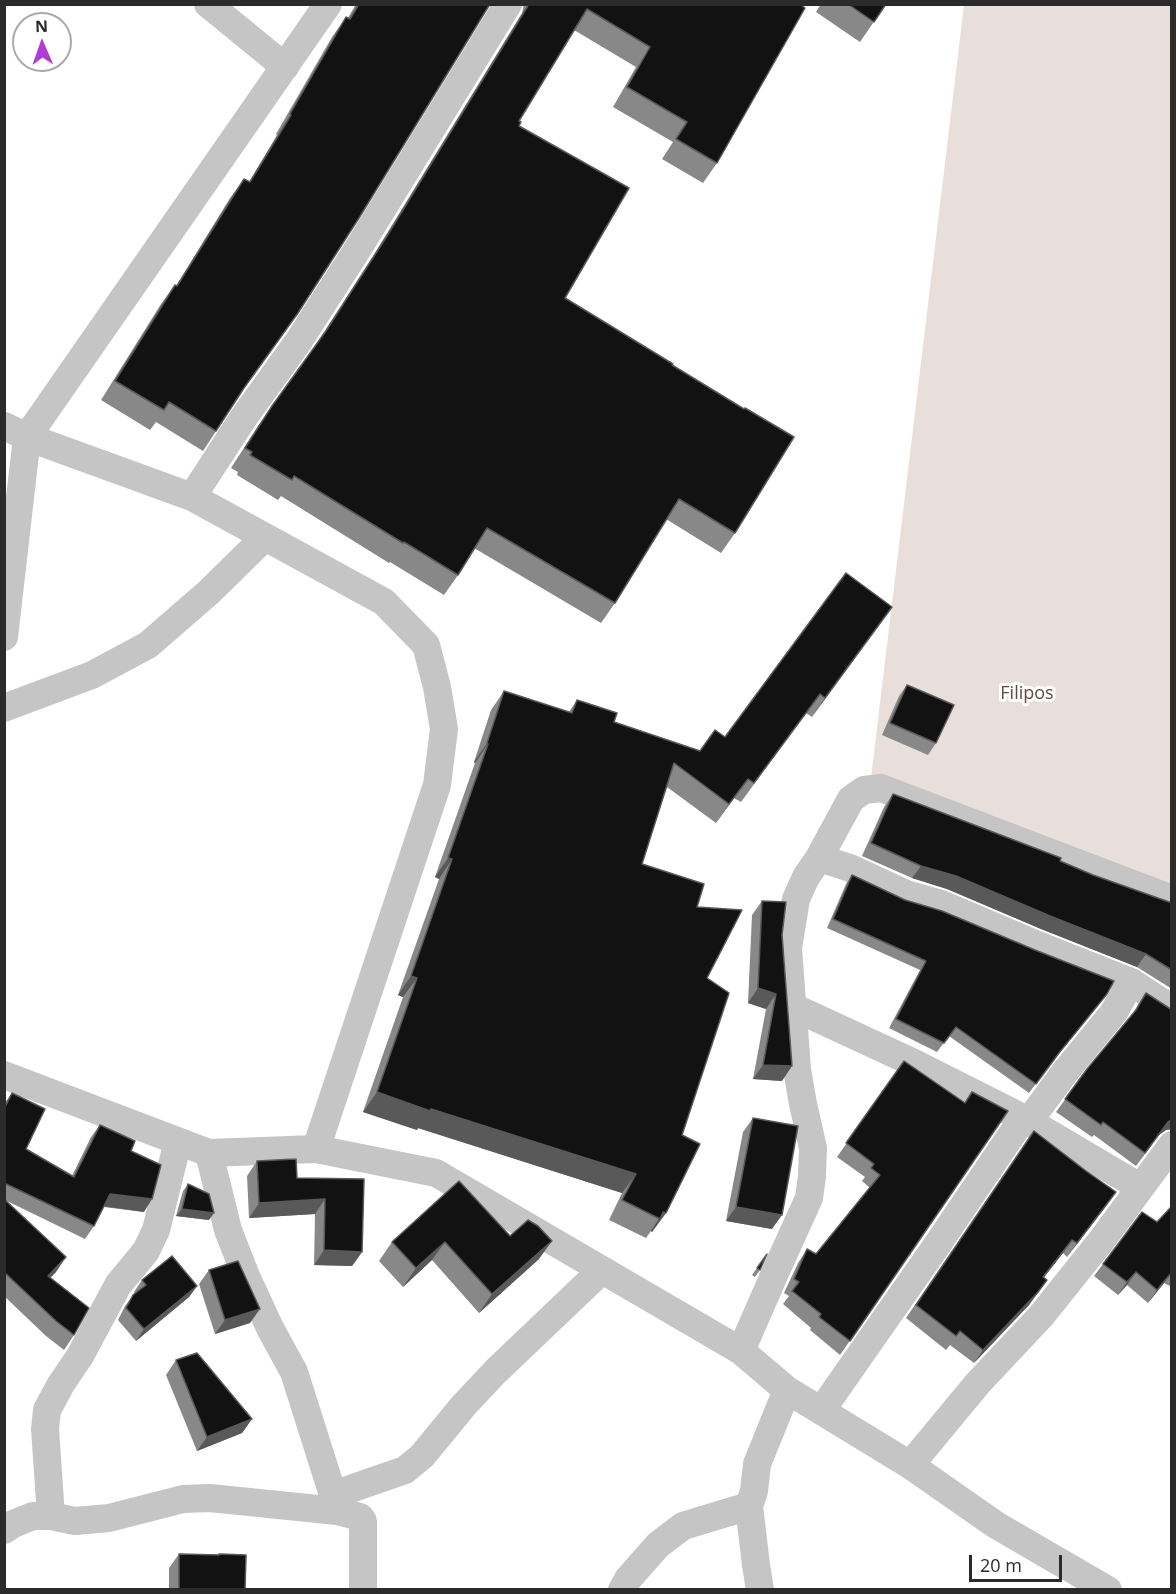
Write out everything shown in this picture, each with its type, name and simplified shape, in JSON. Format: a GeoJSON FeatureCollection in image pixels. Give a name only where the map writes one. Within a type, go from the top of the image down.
{"type":"FeatureCollection","features":[{"type":"Feature","properties":{"kind":"street"},"geometry":{"type":"LineString","coordinates":[[208,4],[285,67]]}},
{"type":"Feature","properties":{"kind":"street"},"geometry":{"type":"LineString","coordinates":[[4,637],[16,431],[285,67],[328,4]]}},
{"type":"Feature","properties":{"kind":"street"},"geometry":{"type":"LineString","coordinates":[[192,497],[353,257],[508,4]]}},
{"type":"Feature","properties":{"kind":"street"},"geometry":{"type":"LineString","coordinates":[[16,431],[192,497],[384,602],[426,645],[437,687],[444,729],[437,785],[316,1149]]}},
{"type":"Feature","properties":{"kind":"street"},"geometry":{"type":"LineString","coordinates":[[4,708],[92,675],[148,645],[265,537]]}},
{"type":"Feature","properties":{"kind":"street"},"geometry":{"type":"LineString","coordinates":[[741,1351],[809,1198],[813,1148],[798,1069],[788,948],[796,900],[806,877],[819,858],[851,798],[864,790],[881,788],[1172,899]]}},
{"type":"Feature","properties":{"kind":"street"},"geometry":{"type":"LineString","coordinates":[[819,858],[850,868],[906,894],[941,904],[1035,945],[1131,982],[1172,1009]]}},
{"type":"Feature","properties":{"kind":"street"},"geometry":{"type":"LineString","coordinates":[[821,1411],[1026,1120],[1114,1011],[1131,982]]}},
{"type":"Feature","properties":{"kind":"street"},"geometry":{"type":"LineString","coordinates":[[793,1007],[914,1063],[1026,1120],[1140,1187]]}},
{"type":"Feature","properties":{"kind":"street"},"geometry":{"type":"LineString","coordinates":[[4,1075],[209,1153],[316,1149],[436,1173],[741,1351],[787,1390],[910,1464],[996,1525],[1108,1590]]}},
{"type":"Feature","properties":{"kind":"street"},"geometry":{"type":"LineString","coordinates":[[51,1516],[45,1429],[47,1410],[80,1356],[117,1285],[146,1251],[156,1230],[178,1141]]}},
{"type":"Feature","properties":{"kind":"street"},"geometry":{"type":"LineString","coordinates":[[910,1464],[978,1383],[1041,1316],[1101,1241],[1172,1145]]}},
{"type":"Feature","properties":{"kind":"street"},"geometry":{"type":"LineString","coordinates":[[209,1153],[228,1230],[270,1328],[294,1372],[335,1503]]}},
{"type":"Feature","properties":{"kind":"street"},"geometry":{"type":"LineString","coordinates":[[335,1503],[405,1470],[422,1456],[464,1405],[496,1371],[602,1270]]}},
{"type":"Feature","properties":{"kind":"street"},"geometry":{"type":"LineString","coordinates":[[760,1590],[750,1506],[757,1464],[787,1390]]}},
{"type":"Feature","properties":{"kind":"street"},"geometry":{"type":"LineString","coordinates":[[4,1530],[33,1516],[51,1516],[75,1521],[109,1518],[183,1499],[335,1503],[363,1521],[363,1590]]}},
{"type":"Feature","properties":{"kind":"street"},"geometry":{"type":"LineString","coordinates":[[622,1590],[628,1578],[657,1545],[683,1526],[750,1506]]}},
{"type":"Feature","properties":{"kind":"green space","name":"Filipos"},"geometry":{"type":"Polygon","coordinates":[[[964,5],[1171,5],[1171,913],[870,786],[964,5]]]}},
{"type":"Feature","properties":{"kind":"building"},"geometry":{"type":"Polygon","coordinates":[[[359,4],[490,4],[359,218],[298,313],[216,431],[169,402],[164,410],[115,381],[244,179],[250,182],[346,17],[350,19],[359,4]]]}},
{"type":"Feature","properties":{"kind":"building"},"geometry":{"type":"Polygon","coordinates":[[[529,4],[800,4],[805,8],[717,163],[676,139],[687,122],[627,87],[650,47],[587,9],[519,121],[521,122],[519,126],[629,188],[565,298],[744,409],[794,437],[735,533],[679,499],[615,603],[487,528],[458,575],[294,476],[292,480],[250,455],[252,452],[245,448],[326,331],[387,236],[529,4]]]}},
{"type":"Feature","properties":{"kind":"building"},"geometry":{"type":"Polygon","coordinates":[[[848,4],[886,4],[874,22],[848,4]]]}},
{"type":"Feature","properties":{"kind":"building"},"geometry":{"type":"Polygon","coordinates":[[[846,573],[892,607],[825,698],[820,694],[754,783],[748,779],[729,804],[674,763],[642,864],[704,884],[697,907],[742,910],[707,978],[729,993],[682,1135],[700,1144],[666,1213],[663,1212],[660,1219],[622,1200],[636,1174],[431,1109],[430,1111],[377,1092],[417,978],[411,976],[452,859],[448,858],[504,691],[572,713],[577,700],[617,713],[614,722],[700,751],[715,730],[725,737],[846,573]]]}},
{"type":"Feature","properties":{"kind":"building"},"geometry":{"type":"Polygon","coordinates":[[[907,685],[954,705],[936,743],[890,723],[907,685]]]}},
{"type":"Feature","properties":{"kind":"building"},"geometry":{"type":"Polygon","coordinates":[[[893,794],[1061,858],[1060,861],[1093,875],[1172,903],[1172,970],[1146,954],[956,876],[921,866],[871,843],[893,794]]]}},
{"type":"Feature","properties":{"kind":"building"},"geometry":{"type":"Polygon","coordinates":[[[852,875],[905,900],[942,911],[1114,981],[1107,994],[1036,1084],[956,1027],[944,1043],[896,1019],[926,961],[833,919],[852,875]]]}},
{"type":"Feature","properties":{"kind":"building"},"geometry":{"type":"Polygon","coordinates":[[[762,901],[786,902],[782,935],[792,1066],[763,1065],[776,994],[758,988],[762,901]]]}},
{"type":"Feature","properties":{"kind":"building"},"geometry":{"type":"Polygon","coordinates":[[[1146,993],[1172,1010],[1172,1119],[1145,1153],[1103,1122],[1101,1125],[1065,1099],[1136,1010],[1146,993]]]}},
{"type":"Feature","properties":{"kind":"building"},"geometry":{"type":"Polygon","coordinates":[[[904,1061],[965,1103],[972,1092],[1008,1111],[850,1341],[819,1317],[821,1314],[792,1291],[799,1282],[794,1279],[807,1249],[816,1254],[880,1175],[871,1168],[874,1164],[846,1143],[904,1061]]]}},
{"type":"Feature","properties":{"kind":"building"},"geometry":{"type":"Polygon","coordinates":[[[12,1093],[45,1109],[26,1149],[74,1177],[100,1125],[135,1141],[131,1151],[161,1165],[152,1199],[110,1194],[94,1226],[4,1183],[4,1109],[12,1093]]]}},
{"type":"Feature","properties":{"kind":"building"},"geometry":{"type":"Polygon","coordinates":[[[753,1118],[798,1126],[782,1215],[736,1207],[753,1118]]]}},
{"type":"Feature","properties":{"kind":"building"},"geometry":{"type":"Polygon","coordinates":[[[1034,1131],[1116,1192],[1077,1243],[1072,1240],[1043,1277],[1047,1280],[1038,1292],[983,1350],[960,1331],[956,1336],[916,1305],[1034,1131]]]}},
{"type":"Feature","properties":{"kind":"building"},"geometry":{"type":"Polygon","coordinates":[[[296,1159],[297,1178],[364,1179],[362,1252],[324,1250],[325,1199],[259,1203],[257,1161],[296,1159]]]}},
{"type":"Feature","properties":{"kind":"building"},"geometry":{"type":"Polygon","coordinates":[[[459,1181],[510,1236],[528,1220],[538,1226],[552,1241],[492,1294],[445,1242],[416,1268],[392,1242],[459,1181]]]}},
{"type":"Feature","properties":{"kind":"building"},"geometry":{"type":"Polygon","coordinates":[[[188,1184],[209,1194],[214,1213],[182,1209],[188,1184]]]}},
{"type":"Feature","properties":{"kind":"building"},"geometry":{"type":"Polygon","coordinates":[[[4,1199],[66,1257],[48,1276],[89,1308],[74,1335],[4,1272],[4,1199]]]}},
{"type":"Feature","properties":{"kind":"building"},"geometry":{"type":"Polygon","coordinates":[[[1172,1206],[1172,1272],[1157,1290],[1136,1272],[1127,1282],[1103,1264],[1142,1212],[1157,1222],[1172,1206]]]}},
{"type":"Feature","properties":{"kind":"building"},"geometry":{"type":"Polygon","coordinates":[[[767,1254],[760,1270],[757,1268],[767,1254]]]}},
{"type":"Feature","properties":{"kind":"building"},"geometry":{"type":"Polygon","coordinates":[[[172,1256],[197,1286],[144,1329],[126,1308],[133,1295],[146,1285],[142,1280],[172,1256]]]}},
{"type":"Feature","properties":{"kind":"building"},"geometry":{"type":"Polygon","coordinates":[[[238,1261],[260,1309],[225,1320],[209,1270],[238,1261]]]}},
{"type":"Feature","properties":{"kind":"building"},"geometry":{"type":"Polygon","coordinates":[[[197,1353],[252,1419],[207,1437],[176,1360],[197,1353]]]}},
{"type":"Feature","properties":{"kind":"building"},"geometry":{"type":"Polygon","coordinates":[[[179,1554],[246,1555],[245,1590],[179,1590],[179,1554]]]}}]}
